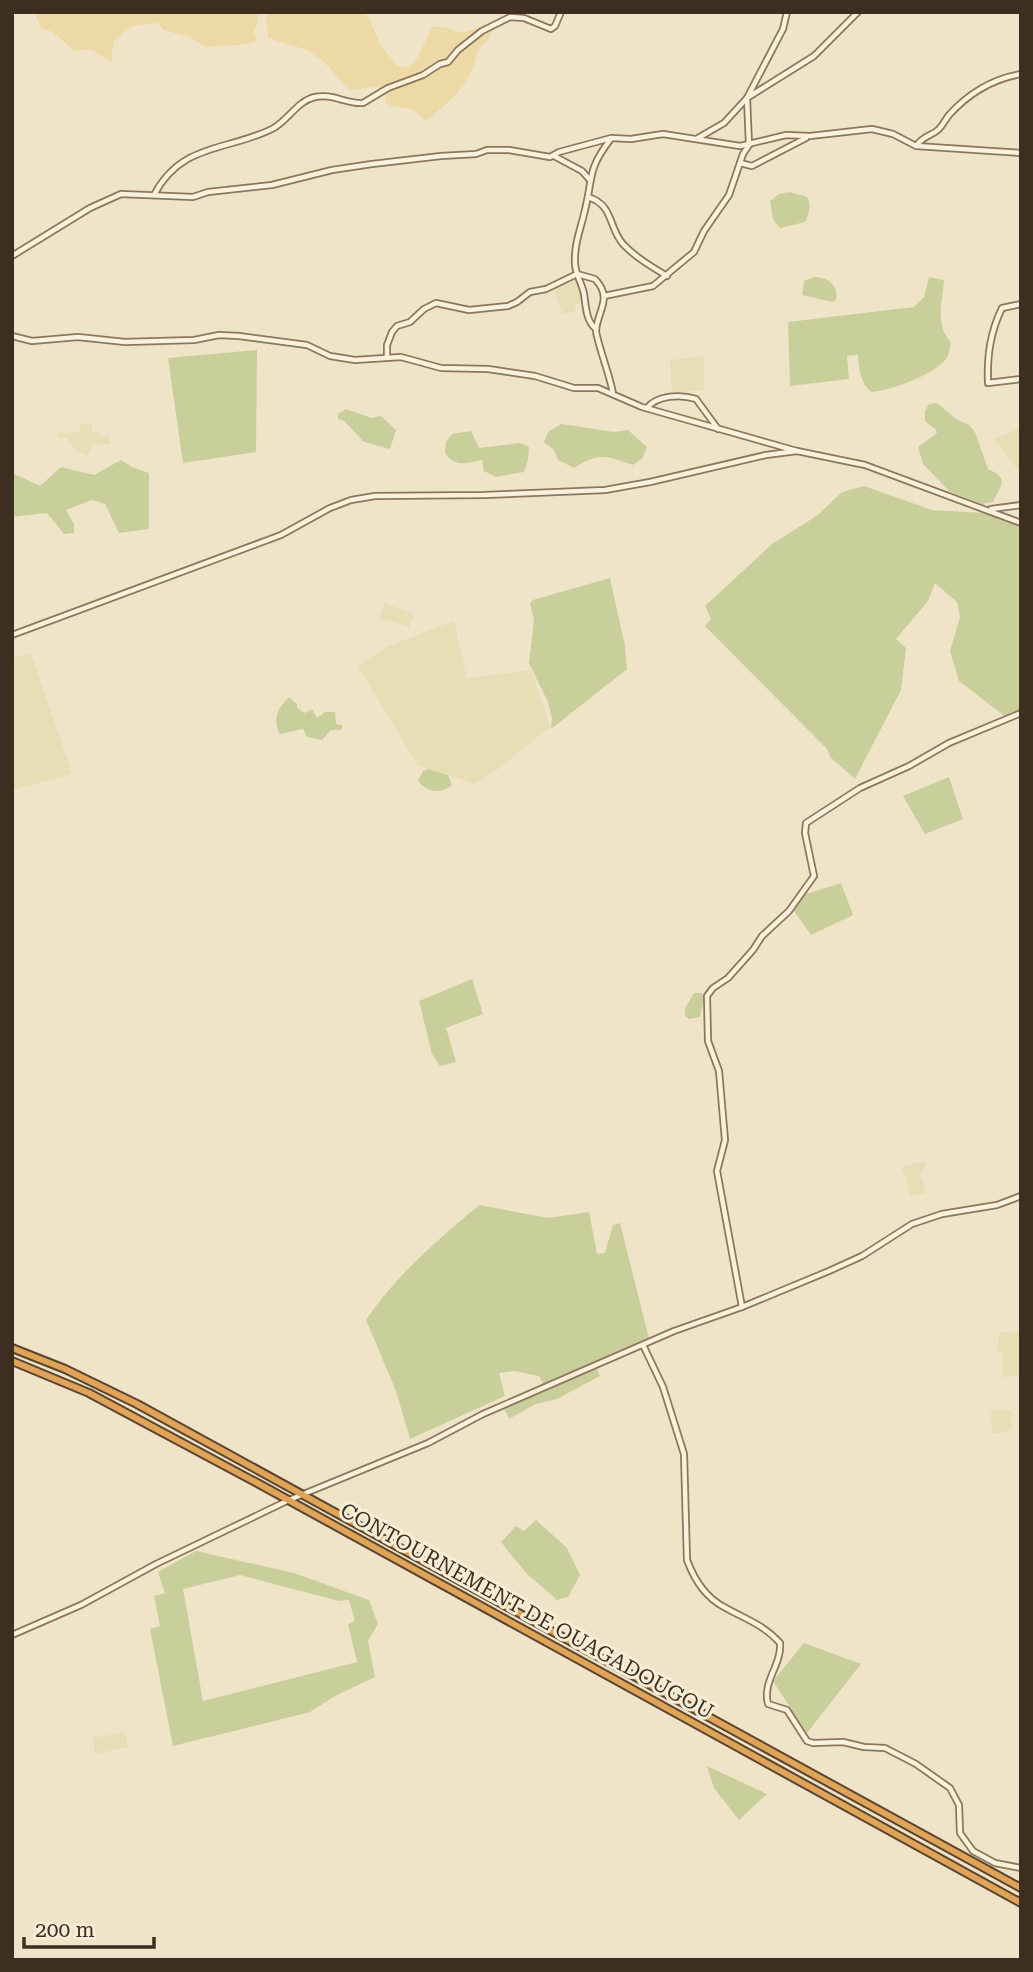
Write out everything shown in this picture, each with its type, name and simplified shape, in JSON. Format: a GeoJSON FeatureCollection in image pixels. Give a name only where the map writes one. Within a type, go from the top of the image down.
{"type":"FeatureCollection","features":[{"type":"Feature","properties":{"kind":"highway","name":"CONTOURNEMENT DE OUAGADOUGOU"},"geometry":{"type":"LineString","coordinates":[[12,1348],[65,1369],[137,1404],[1021,1888]]}},
{"type":"Feature","properties":{"kind":"highway","name":"CONTOURNEMENT DE OUAGADOUGOU"},"geometry":{"type":"LineString","coordinates":[[12,1361],[89,1393],[289,1500],[1021,1903]]}},
{"type":"Feature","properties":{"kind":"street"},"geometry":{"type":"LineString","coordinates":[[154,195],[168,174],[190,156],[270,130],[307,100],[318,96],[331,96],[363,103],[388,88],[424,75],[448,62],[458,50],[482,31],[507,18],[524,18],[551,29],[561,12]]}},
{"type":"Feature","properties":{"kind":"street"},"geometry":{"type":"LineString","coordinates":[[604,296],[653,286],[694,252],[704,231],[729,195],[740,163],[750,145],[747,99],[783,29],[788,12]]}},
{"type":"Feature","properties":{"kind":"street"},"geometry":{"type":"LineString","coordinates":[[698,138],[724,123],[747,99],[814,56],[858,12]]}},
{"type":"Feature","properties":{"kind":"street"},"geometry":{"type":"LineString","coordinates":[[916,146],[923,137],[936,132],[949,116],[984,86],[995,80],[1021,74]]}},
{"type":"Feature","properties":{"kind":"street"},"geometry":{"type":"LineString","coordinates":[[554,156],[559,152],[611,138],[631,139],[663,134],[732,146],[750,145],[780,135],[810,136],[872,129],[893,134],[916,146],[1021,153]]}},
{"type":"Feature","properties":{"kind":"street"},"geometry":{"type":"LineString","coordinates":[[740,163],[752,166],[759,164],[778,151],[810,136]]}},
{"type":"Feature","properties":{"kind":"street"},"geometry":{"type":"LineString","coordinates":[[611,138],[599,154],[589,180],[588,197],[577,232],[575,256],[590,323],[596,329],[613,394]]}},
{"type":"Feature","properties":{"kind":"street"},"geometry":{"type":"LineString","coordinates":[[12,256],[55,229],[114,197],[128,193],[193,197],[218,191],[281,184],[332,170],[469,155],[487,150],[554,156],[582,171],[589,180]]}},
{"type":"Feature","properties":{"kind":"street"},"geometry":{"type":"LineString","coordinates":[[588,197],[602,204],[612,219],[618,237],[626,247],[667,276]]}},
{"type":"Feature","properties":{"kind":"street"},"geometry":{"type":"LineString","coordinates":[[387,357],[387,345],[397,326],[410,322],[424,309],[436,303],[469,310],[508,306],[530,292],[546,289],[577,274],[595,279],[601,286],[604,296],[603,311],[596,329]]}},
{"type":"Feature","properties":{"kind":"street"},"geometry":{"type":"LineString","coordinates":[[1021,304],[1002,309],[994,327],[987,363],[988,383],[1021,379]]}},
{"type":"Feature","properties":{"kind":"street"},"geometry":{"type":"LineString","coordinates":[[12,336],[32,341],[78,337],[125,342],[239,336],[307,345],[330,356],[355,360],[401,357],[441,368],[488,369],[535,376],[574,388],[593,387],[647,408],[718,430],[797,451],[865,465],[1020,522]]}},
{"type":"Feature","properties":{"kind":"street"},"geometry":{"type":"LineString","coordinates":[[647,408],[651,402],[659,399],[696,399],[718,430]]}},
{"type":"Feature","properties":{"kind":"street"},"geometry":{"type":"LineString","coordinates":[[12,635],[281,535],[330,508],[351,500],[375,496],[604,490],[766,455],[797,451]]}},
{"type":"Feature","properties":{"kind":"street"},"geometry":{"type":"LineString","coordinates":[[988,509],[1021,505]]}},
{"type":"Feature","properties":{"kind":"street"},"geometry":{"type":"LineString","coordinates":[[742,1307],[717,1171],[725,1140],[719,1071],[708,1041],[707,996],[713,988],[728,978],[762,936],[789,911],[814,876],[805,833],[806,823],[860,788],[909,766],[949,743],[1021,713]]}},
{"type":"Feature","properties":{"kind":"street"},"geometry":{"type":"LineString","coordinates":[[12,1635],[70,1610],[131,1577],[289,1500],[428,1443],[483,1414],[643,1345],[862,1256],[912,1224],[942,1214],[997,1205],[1021,1196]]}},
{"type":"Feature","properties":{"kind":"street"},"geometry":{"type":"LineString","coordinates":[[643,1345],[663,1387],[684,1454],[687,1560],[693,1576],[710,1598],[762,1626],[780,1643],[778,1660],[768,1681],[768,1704],[787,1710],[807,1741],[843,1742],[885,1748],[916,1764],[950,1788],[958,1805],[960,1833],[973,1851],[995,1863],[1021,1868]]}},
{"type":"Feature","properties":{"kind":"shaded area"},"geometry":{"type":"Polygon","coordinates":[[[576,279],[583,301],[575,305],[576,310],[563,315],[552,286],[576,279]]]}},
{"type":"Feature","properties":{"kind":"shaded area"},"geometry":{"type":"Polygon","coordinates":[[[704,356],[704,390],[672,393],[670,360],[704,356]]]}},
{"type":"Feature","properties":{"kind":"shaded area"},"geometry":{"type":"Polygon","coordinates":[[[80,424],[92,424],[92,432],[101,433],[102,437],[109,436],[111,444],[92,445],[87,456],[75,449],[66,437],[58,438],[57,433],[79,432],[80,424]]]}},
{"type":"Feature","properties":{"kind":"shaded area"},"geometry":{"type":"Polygon","coordinates":[[[1021,428],[1021,474],[994,439],[1021,428]]]}},
{"type":"Feature","properties":{"kind":"shaded area"},"geometry":{"type":"Polygon","coordinates":[[[384,603],[414,614],[409,627],[379,618],[384,603]]]}},
{"type":"Feature","properties":{"kind":"shaded area"},"geometry":{"type":"Polygon","coordinates":[[[454,621],[467,678],[531,670],[550,727],[475,784],[418,765],[358,666],[386,647],[454,621]]]}},
{"type":"Feature","properties":{"kind":"shaded area"},"geometry":{"type":"Polygon","coordinates":[[[31,653],[72,774],[12,790],[12,658],[31,653]]]}},
{"type":"Feature","properties":{"kind":"shaded area"},"geometry":{"type":"Polygon","coordinates":[[[924,1161],[926,1166],[920,1174],[926,1193],[911,1196],[902,1167],[924,1161]]]}},
{"type":"Feature","properties":{"kind":"shaded area"},"geometry":{"type":"Polygon","coordinates":[[[1000,1332],[1021,1333],[1021,1376],[1003,1377],[1002,1353],[996,1352],[1000,1332]]]}},
{"type":"Feature","properties":{"kind":"shaded area"},"geometry":{"type":"Polygon","coordinates":[[[991,1410],[1011,1410],[1012,1430],[992,1434],[991,1410]]]}},
{"type":"Feature","properties":{"kind":"shaded area"},"geometry":{"type":"Polygon","coordinates":[[[126,1732],[128,1747],[95,1754],[93,1738],[126,1732]]]}},
{"type":"Feature","properties":{"kind":"green space"},"geometry":{"type":"Polygon","coordinates":[[[790,192],[807,197],[809,213],[805,222],[780,228],[773,219],[770,201],[779,194],[790,192]]]}},
{"type":"Feature","properties":{"kind":"green space"},"geometry":{"type":"Polygon","coordinates":[[[814,277],[823,278],[834,286],[836,300],[832,302],[802,295],[804,281],[814,277]]]}},
{"type":"Feature","properties":{"kind":"green space"},"geometry":{"type":"Polygon","coordinates":[[[929,277],[944,280],[941,320],[951,342],[947,358],[940,365],[912,381],[872,392],[863,380],[858,355],[847,356],[849,379],[790,386],[788,322],[914,307],[924,297],[929,277]]]}},
{"type":"Feature","properties":{"kind":"green space"},"geometry":{"type":"Polygon","coordinates":[[[257,350],[256,452],[183,463],[168,358],[257,350]]]}},
{"type":"Feature","properties":{"kind":"green space"},"geometry":{"type":"Polygon","coordinates":[[[937,403],[975,432],[988,469],[1001,479],[1001,487],[993,502],[982,504],[949,491],[923,464],[918,447],[937,433],[925,421],[925,411],[929,404],[937,403]]]}},
{"type":"Feature","properties":{"kind":"green space"},"geometry":{"type":"Polygon","coordinates":[[[346,409],[372,418],[381,416],[396,430],[390,449],[364,442],[344,421],[338,419],[338,414],[346,409]]]}},
{"type":"Feature","properties":{"kind":"green space"},"geometry":{"type":"Polygon","coordinates":[[[561,424],[614,432],[628,430],[647,447],[642,459],[633,465],[603,457],[574,468],[558,460],[554,450],[544,442],[548,432],[561,424]]]}},
{"type":"Feature","properties":{"kind":"green space"},"geometry":{"type":"Polygon","coordinates":[[[471,431],[479,448],[520,443],[529,447],[524,472],[496,477],[484,471],[482,460],[457,463],[449,458],[445,453],[446,442],[452,434],[471,431]]]}},
{"type":"Feature","properties":{"kind":"green space"},"geometry":{"type":"Polygon","coordinates":[[[121,460],[149,473],[149,529],[119,533],[105,504],[92,500],[66,510],[74,524],[74,533],[64,534],[47,513],[12,517],[12,473],[40,486],[61,467],[94,475],[121,460]]]}},
{"type":"Feature","properties":{"kind":"green space"},"geometry":{"type":"Polygon","coordinates":[[[864,486],[932,510],[986,513],[1021,526],[1021,712],[1007,718],[959,681],[950,651],[960,617],[957,602],[935,583],[928,601],[896,639],[906,648],[901,690],[855,779],[830,757],[827,749],[705,626],[711,619],[705,606],[772,544],[818,515],[842,492],[864,486]]]}},
{"type":"Feature","properties":{"kind":"green space"},"geometry":{"type":"Polygon","coordinates":[[[610,578],[625,646],[627,669],[551,729],[552,718],[548,702],[529,663],[534,620],[530,603],[610,578]]]}},
{"type":"Feature","properties":{"kind":"green space"},"geometry":{"type":"Polygon","coordinates":[[[289,697],[297,704],[297,708],[305,713],[312,709],[317,718],[325,712],[335,712],[336,724],[342,725],[341,730],[331,730],[322,740],[307,737],[303,729],[280,734],[276,724],[277,714],[289,697]]]}},
{"type":"Feature","properties":{"kind":"green space"},"geometry":{"type":"Polygon","coordinates":[[[428,769],[448,775],[452,785],[438,791],[425,788],[418,781],[423,771],[428,769]]]}},
{"type":"Feature","properties":{"kind":"green space"},"geometry":{"type":"Polygon","coordinates":[[[949,777],[963,819],[925,834],[903,796],[949,777]]]}},
{"type":"Feature","properties":{"kind":"green space"},"geometry":{"type":"Polygon","coordinates":[[[841,883],[853,915],[811,935],[794,911],[803,895],[841,883]]]}},
{"type":"Feature","properties":{"kind":"green space"},"geometry":{"type":"Polygon","coordinates":[[[472,979],[483,1014],[446,1028],[456,1062],[440,1066],[432,1054],[419,1001],[472,979]]]}},
{"type":"Feature","properties":{"kind":"green space"},"geometry":{"type":"Polygon","coordinates":[[[694,993],[702,993],[704,998],[700,1017],[689,1019],[685,1016],[685,1008],[694,993]]]}},
{"type":"Feature","properties":{"kind":"green space"},"geometry":{"type":"Polygon","coordinates":[[[479,1205],[548,1218],[589,1212],[597,1254],[605,1253],[613,1225],[620,1223],[650,1342],[596,1366],[600,1376],[557,1399],[536,1404],[509,1419],[503,1406],[545,1387],[539,1376],[514,1371],[499,1373],[505,1396],[410,1439],[396,1391],[366,1320],[404,1273],[479,1205]]]}},
{"type":"Feature","properties":{"kind":"green space"},"geometry":{"type":"Polygon","coordinates":[[[536,1520],[567,1548],[580,1575],[568,1597],[557,1600],[526,1573],[501,1542],[516,1526],[524,1531],[536,1520]]]}},
{"type":"Feature","properties":{"kind":"green space"},"geometry":{"type":"Polygon","coordinates":[[[196,1551],[294,1573],[369,1600],[378,1624],[368,1641],[375,1677],[335,1696],[310,1712],[173,1746],[150,1629],[160,1626],[154,1596],[165,1593],[158,1572],[196,1551]],[[240,1575],[183,1589],[203,1701],[357,1662],[348,1624],[355,1621],[349,1600],[339,1601],[240,1575]]]}},
{"type":"Feature","properties":{"kind":"green space"},"geometry":{"type":"Polygon","coordinates":[[[804,1643],[861,1664],[807,1733],[773,1681],[804,1643]]]}},
{"type":"Feature","properties":{"kind":"green space"},"geometry":{"type":"Polygon","coordinates":[[[707,1766],[767,1794],[739,1820],[714,1788],[707,1766]]]}},
{"type":"Feature","properties":{"kind":"sand"},"geometry":{"type":"Polygon","coordinates":[[[34,12],[257,12],[258,22],[254,32],[257,41],[205,47],[190,37],[163,30],[158,23],[132,26],[114,40],[111,62],[91,49],[74,51],[53,32],[41,28],[34,12]]]}},
{"type":"Feature","properties":{"kind":"sand"},"geometry":{"type":"Polygon","coordinates":[[[266,12],[361,12],[368,16],[379,42],[397,66],[408,68],[413,64],[433,27],[444,27],[462,33],[488,24],[491,34],[477,51],[465,82],[444,106],[426,121],[416,112],[385,103],[387,92],[379,86],[350,90],[324,62],[307,50],[268,38],[266,12]]]}}]}
